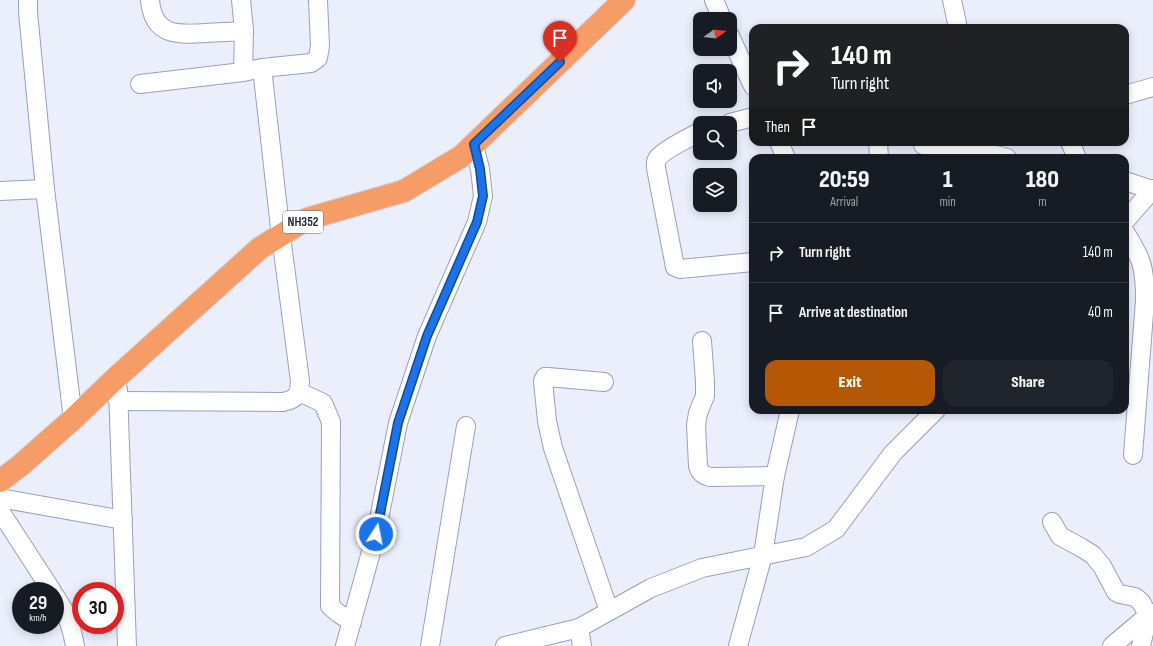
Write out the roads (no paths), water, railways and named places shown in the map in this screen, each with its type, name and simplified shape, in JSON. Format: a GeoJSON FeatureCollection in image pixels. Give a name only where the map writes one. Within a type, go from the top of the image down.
{"type":"FeatureCollection","features":[{"type":"Feature","properties":{"kind":"highway","name":"NH352"},"geometry":{"type":"LineString","coordinates":[[0,481],[21,465],[73,419],[260,248],[308,220],[404,191],[462,156],[624,0]]}},
{"type":"Feature","properties":{"kind":"street"},"geometry":{"type":"LineString","coordinates":[[28,0],[45,189],[73,419]]}},
{"type":"Feature","properties":{"kind":"street"},"geometry":{"type":"LineString","coordinates":[[150,0],[154,18],[162,27],[172,33],[182,34],[244,31]]}},
{"type":"Feature","properties":{"kind":"street"},"geometry":{"type":"LineString","coordinates":[[241,0],[244,31],[243,72]]}},
{"type":"Feature","properties":{"kind":"street"},"geometry":{"type":"LineString","coordinates":[[140,84],[311,63],[318,58],[320,46],[318,0]]}},
{"type":"Feature","properties":{"kind":"street"},"geometry":{"type":"LineString","coordinates":[[714,0],[719,12]]}},
{"type":"Feature","properties":{"kind":"street"},"geometry":{"type":"LineString","coordinates":[[952,0],[956,23]]}},
{"type":"Feature","properties":{"kind":"street"},"geometry":{"type":"LineString","coordinates":[[737,51],[749,77]]}},
{"type":"Feature","properties":{"kind":"street"},"geometry":{"type":"LineString","coordinates":[[118,401],[283,402],[293,400],[299,392],[300,381],[281,236],[262,68]]}},
{"type":"Feature","properties":{"kind":"street"},"geometry":{"type":"LineString","coordinates":[[1129,94],[1153,87]]}},
{"type":"Feature","properties":{"kind":"street"},"geometry":{"type":"LineString","coordinates":[[737,121],[749,117]]}},
{"type":"Feature","properties":{"kind":"street"},"geometry":{"type":"LineString","coordinates":[[693,136],[659,156],[656,161],[656,168],[675,267],[680,269],[749,262]]}},
{"type":"Feature","properties":{"kind":"street"},"geometry":{"type":"LineString","coordinates":[[346,646],[376,534],[398,423],[427,336],[477,222],[483,196],[480,169],[474,144]]}},
{"type":"Feature","properties":{"kind":"street"},"geometry":{"type":"LineString","coordinates":[[932,146],[977,151],[990,154]]}},
{"type":"Feature","properties":{"kind":"street"},"geometry":{"type":"LineString","coordinates":[[1129,182],[1152,189],[1129,216]]}},
{"type":"Feature","properties":{"kind":"street"},"geometry":{"type":"LineString","coordinates":[[0,191],[45,189]]}},
{"type":"Feature","properties":{"kind":"street"},"geometry":{"type":"LineString","coordinates":[[1129,236],[1145,254],[1143,267],[1146,300],[1133,455]]}},
{"type":"Feature","properties":{"kind":"street"},"geometry":{"type":"LineString","coordinates":[[702,341],[705,396],[698,413],[696,424],[698,466],[700,472],[704,476],[710,477],[775,476]]}},
{"type":"Feature","properties":{"kind":"street"},"geometry":{"type":"LineString","coordinates":[[118,377],[127,646]]}},
{"type":"Feature","properties":{"kind":"street"},"geometry":{"type":"LineString","coordinates":[[604,382],[548,377],[543,381],[547,421],[553,448],[609,611]]}},
{"type":"Feature","properties":{"kind":"street"},"geometry":{"type":"LineString","coordinates":[[299,392],[323,403],[331,422],[330,606],[352,622]]}},
{"type":"Feature","properties":{"kind":"street"},"geometry":{"type":"LineString","coordinates":[[738,646],[763,555],[775,476],[789,414]]}},
{"type":"Feature","properties":{"kind":"street"},"geometry":{"type":"LineString","coordinates":[[505,646],[579,628],[651,588],[702,568],[806,547],[836,529],[893,452],[932,414]]}},
{"type":"Feature","properties":{"kind":"street"},"geometry":{"type":"LineString","coordinates":[[430,646],[466,426]]}},
{"type":"Feature","properties":{"kind":"street"},"geometry":{"type":"LineString","coordinates":[[0,498],[123,520]]}},
{"type":"Feature","properties":{"kind":"street"},"geometry":{"type":"LineString","coordinates":[[0,511],[46,582]]}},
{"type":"Feature","properties":{"kind":"street"},"geometry":{"type":"LineString","coordinates":[[1052,522],[1060,536],[1093,555],[1102,566],[1116,592],[1135,597],[1150,613]]}},
{"type":"Feature","properties":{"kind":"street"},"geometry":{"type":"LineString","coordinates":[[64,610],[72,627],[75,646]]}},
{"type":"Feature","properties":{"kind":"street"},"geometry":{"type":"LineString","coordinates":[[1112,646],[1150,613]]}},
{"type":"Feature","properties":{"kind":"street"},"geometry":{"type":"LineString","coordinates":[[1141,646],[1150,613]]}},
{"type":"Feature","properties":{"kind":"street"},"geometry":{"type":"LineString","coordinates":[[579,628],[582,646]]}}]}
